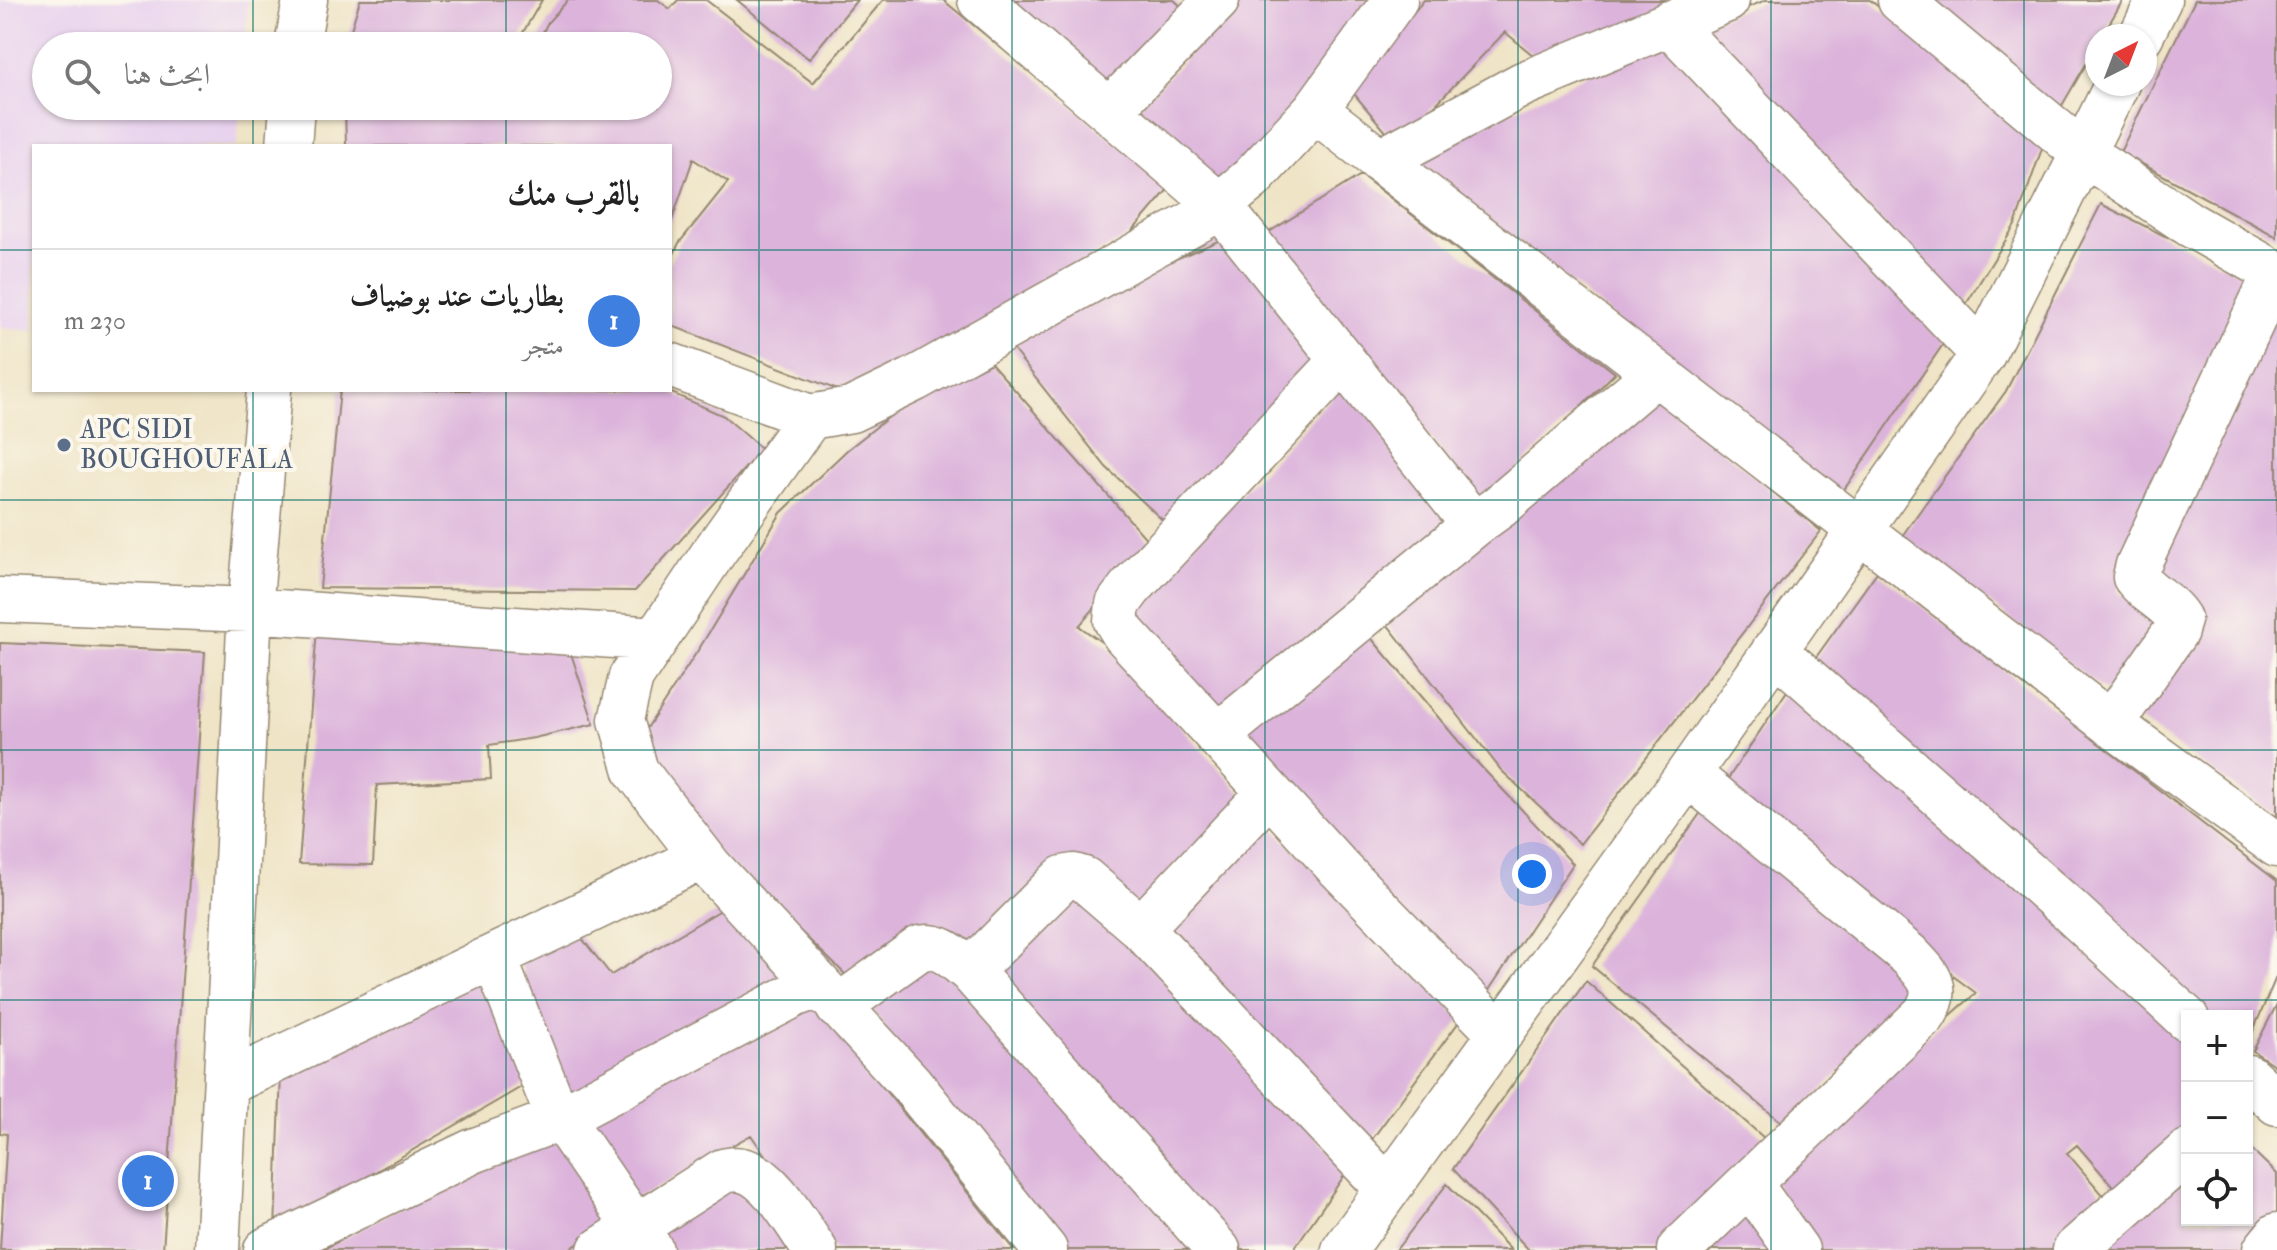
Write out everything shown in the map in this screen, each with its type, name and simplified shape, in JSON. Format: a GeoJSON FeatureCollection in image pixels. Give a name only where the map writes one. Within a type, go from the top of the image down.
{"type":"FeatureCollection","features":[{"type":"Feature","properties":{"kind":"street"},"geometry":{"type":"LineString","coordinates":[[299,32],[305,0]]}},
{"type":"Feature","properties":{"kind":"street"},"geometry":{"type":"LineString","coordinates":[[980,0],[1219,205],[1474,525]]}},
{"type":"Feature","properties":{"kind":"street"},"geometry":{"type":"LineString","coordinates":[[1109,111],[1217,0]]}},
{"type":"Feature","properties":{"kind":"street"},"geometry":{"type":"LineString","coordinates":[[672,366],[810,417],[851,410],[915,379],[1206,216],[1251,179],[1315,110],[1395,0]]}},
{"type":"Feature","properties":{"kind":"street"},"geometry":{"type":"LineString","coordinates":[[1380,161],[1523,84],[1727,0]]}},
{"type":"Feature","properties":{"kind":"street"},"geometry":{"type":"LineString","coordinates":[[1900,0],[2083,153],[2191,225],[2276,274],[2138,565],[2135,577],[2142,587],[2174,611],[2179,619],[2176,631],[2111,724]]}},
{"type":"Feature","properties":{"kind":"street"},"geometry":{"type":"LineString","coordinates":[[2147,24],[2159,0]]}},
{"type":"Feature","properties":{"kind":"street"},"geometry":{"type":"LineString","coordinates":[[1669,23],[1983,354]]}},
{"type":"Feature","properties":{"kind":"street"},"geometry":{"type":"LineString","coordinates":[[1344,1250],[1688,774],[1983,354],[2111,96]]}},
{"type":"Feature","properties":{"kind":"street"},"geometry":{"type":"LineString","coordinates":[[1315,110],[1858,531],[2111,724],[2277,845]]}},
{"type":"Feature","properties":{"kind":"street"},"geometry":{"type":"LineString","coordinates":[[289,144],[291,120]]}},
{"type":"Feature","properties":{"kind":"street"},"geometry":{"type":"LineString","coordinates":[[1343,360],[1130,588],[1118,604],[1116,621],[1124,634],[1269,793],[1499,1033]]}},
{"type":"Feature","properties":{"kind":"street"},"geometry":{"type":"LineString","coordinates":[[1217,736],[1499,507],[1655,374]]}},
{"type":"Feature","properties":{"kind":"street"},"geometry":{"type":"LineString","coordinates":[[217,1250],[250,610],[269,392]]}},
{"type":"Feature","properties":{"kind":"street"},"geometry":{"type":"LineString","coordinates":[[810,417],[714,552],[631,677],[621,720],[636,771],[702,857],[911,1084],[1045,1250]]}},
{"type":"Feature","properties":{"kind":"street"},"geometry":{"type":"LineString","coordinates":[[0,600],[250,610],[656,639]]}},
{"type":"Feature","properties":{"kind":"street"},"geometry":{"type":"LineString","coordinates":[[1774,650],[2181,1013]]}},
{"type":"Feature","properties":{"kind":"street"},"geometry":{"type":"LineString","coordinates":[[1679,1250],[1924,1015],[1933,1002],[1933,989],[1926,974],[1909,955],[1688,774]]}},
{"type":"Feature","properties":{"kind":"street"},"geometry":{"type":"LineString","coordinates":[[1141,928],[1269,793]]}},
{"type":"Feature","properties":{"kind":"street"},"geometry":{"type":"LineString","coordinates":[[226,1084],[702,857]]}},
{"type":"Feature","properties":{"kind":"street"},"geometry":{"type":"LineString","coordinates":[[970,971],[1063,878],[1074,876],[1084,879],[1141,928],[1388,1189]]}},
{"type":"Feature","properties":{"kind":"street"},"geometry":{"type":"LineString","coordinates":[[266,1250],[473,1151],[561,1118],[796,994],[828,997],[929,945],[970,971],[1218,1250]]}},
{"type":"Feature","properties":{"kind":"street"},"geometry":{"type":"LineString","coordinates":[[494,957],[561,1118],[643,1239]]}},
{"type":"Feature","properties":{"kind":"street"},"geometry":{"type":"LineString","coordinates":[[2075,1250],[2185,1154]]}},
{"type":"Feature","properties":{"kind":"street"},"geometry":{"type":"LineString","coordinates":[[600,1250],[643,1239],[723,1171],[740,1169],[756,1175],[773,1191],[815,1250]]}},
{"type":"Feature","properties":{"kind":"street"},"geometry":{"type":"LineString","coordinates":[[1749,1183],[1797,1250]]}},
{"type":"Feature","properties":{"kind":"street"},"geometry":{"type":"LineString","coordinates":[[2265,1250],[2277,1235]]}},
{"type":"Feature","properties":{"kind":"shaded area"},"geometry":{"type":"Polygon","coordinates":[[[0,0],[248,0],[246,32],[32,32],[32,120],[239,120],[237,144],[32,144],[32,330],[0,328],[0,0]]]}},
{"type":"Feature","properties":{"kind":"building"},"geometry":{"type":"Polygon","coordinates":[[[360,0],[542,0],[523,32],[350,32],[360,0]]]}},
{"type":"Feature","properties":{"kind":"building"},"geometry":{"type":"Polygon","coordinates":[[[568,0],[658,0],[670,9],[678,0],[706,0],[813,83],[883,0],[943,0],[1170,187],[1129,235],[858,398],[672,326],[672,258],[679,243],[728,182],[693,159],[672,220],[672,144],[346,144],[345,120],[672,120],[672,32],[543,32],[568,0]]]}},
{"type":"Feature","properties":{"kind":"building"},"geometry":{"type":"Polygon","coordinates":[[[737,0],[857,0],[809,59],[737,0]]]}},
{"type":"Feature","properties":{"kind":"building"},"geometry":{"type":"Polygon","coordinates":[[[996,0],[1174,0],[1192,16],[1105,96],[996,0]]]}},
{"type":"Feature","properties":{"kind":"building"},"geometry":{"type":"Polygon","coordinates":[[[1241,0],[1383,0],[1220,192],[1133,114],[1241,0]]]}},
{"type":"Feature","properties":{"kind":"building"},"geometry":{"type":"Polygon","coordinates":[[[1424,0],[1703,0],[1546,66],[1505,32],[1397,145],[1349,88],[1424,0]]]}},
{"type":"Feature","properties":{"kind":"building"},"geometry":{"type":"Polygon","coordinates":[[[1766,0],[1870,0],[2045,140],[2015,225],[1965,306],[1690,30],[1766,0]]]}},
{"type":"Feature","properties":{"kind":"building"},"geometry":{"type":"Polygon","coordinates":[[[1913,0],[2123,0],[2109,24],[2085,24],[2085,66],[2053,121],[1913,0]]]}},
{"type":"Feature","properties":{"kind":"building"},"geometry":{"type":"Polygon","coordinates":[[[2195,0],[2277,0],[2277,237],[2120,152],[2148,96],[2157,96],[2157,77],[2195,0]]]}},
{"type":"Feature","properties":{"kind":"building"},"geometry":{"type":"Polygon","coordinates":[[[1666,37],[1952,331],[1841,494],[1412,159],[1666,37]]]}},
{"type":"Feature","properties":{"kind":"building"},"geometry":{"type":"Polygon","coordinates":[[[1361,175],[1615,373],[1483,504],[1266,234],[1361,175]]]}},
{"type":"Feature","properties":{"kind":"building"},"geometry":{"type":"Polygon","coordinates":[[[2101,204],[2254,281],[2117,591],[2168,628],[2117,700],[1902,536],[2006,391],[2101,204]]]}},
{"type":"Feature","properties":{"kind":"building"},"geometry":{"type":"Polygon","coordinates":[[[1225,238],[1325,360],[1170,527],[1106,467],[1011,347],[1101,291],[1225,238]]]}},
{"type":"Feature","properties":{"kind":"building"},"geometry":{"type":"Polygon","coordinates":[[[2277,305],[2277,817],[2138,719],[2200,613],[2146,580],[2277,305]]]}},
{"type":"Feature","properties":{"kind":"building"},"geometry":{"type":"Polygon","coordinates":[[[991,363],[1150,543],[1079,626],[1107,646],[1251,804],[1140,920],[1069,857],[974,952],[848,977],[697,832],[640,739],[781,513],[847,450],[899,409],[991,363]]]}},
{"type":"Feature","properties":{"kind":"building"},"geometry":{"type":"Polygon","coordinates":[[[1346,382],[1456,532],[1223,714],[1129,613],[1346,382]]]}},
{"type":"Feature","properties":{"kind":"building"},"geometry":{"type":"Polygon","coordinates":[[[340,392],[670,392],[724,416],[762,449],[635,591],[320,588],[340,392]]]}},
{"type":"Feature","properties":{"kind":"building"},"geometry":{"type":"Polygon","coordinates":[[[1655,396],[1821,531],[1580,844],[1501,770],[1380,615],[1655,396]]]}},
{"type":"Feature","properties":{"kind":"building"},"geometry":{"type":"Polygon","coordinates":[[[1877,572],[2277,881],[2277,975],[2253,1031],[2253,1010],[2200,1010],[2176,993],[1809,667],[1877,572]]]}},
{"type":"Feature","properties":{"kind":"building"},"geometry":{"type":"Polygon","coordinates":[[[1361,626],[1471,756],[1573,864],[1479,1005],[1233,739],[1361,626]]]}},
{"type":"Feature","properties":{"kind":"building"},"geometry":{"type":"Polygon","coordinates":[[[317,628],[564,632],[594,724],[489,745],[491,779],[377,785],[373,865],[299,864],[317,628]]]}},
{"type":"Feature","properties":{"kind":"building"},"geometry":{"type":"Polygon","coordinates":[[[0,643],[205,652],[163,1250],[0,1250],[7,1134],[0,1133],[0,643]]]}},
{"type":"Feature","properties":{"kind":"building"},"geometry":{"type":"Polygon","coordinates":[[[1793,682],[2181,1024],[2181,1146],[2123,1198],[2077,1145],[2067,1153],[2116,1210],[2062,1250],[1814,1250],[1770,1174],[1976,993],[1890,929],[1719,792],[1793,682]]]}},
{"type":"Feature","properties":{"kind":"building"},"geometry":{"type":"Polygon","coordinates":[[[1709,801],[1863,932],[1917,993],[1786,1126],[1592,966],[1709,801]]]}},
{"type":"Feature","properties":{"kind":"building"},"geometry":{"type":"Polygon","coordinates":[[[1264,819],[1461,1019],[1361,1154],[1150,929],[1264,819]]]}},
{"type":"Feature","properties":{"kind":"building"},"geometry":{"type":"Polygon","coordinates":[[[1081,896],[1348,1170],[1293,1250],[1232,1250],[980,977],[1053,900],[1081,896]]]}},
{"type":"Feature","properties":{"kind":"building"},"geometry":{"type":"Polygon","coordinates":[[[736,901],[803,981],[561,1098],[517,953],[576,931],[611,975],[736,901]]]}},
{"type":"Feature","properties":{"kind":"building"},"geometry":{"type":"Polygon","coordinates":[[[933,956],[1204,1250],[1065,1250],[937,1104],[866,1000],[933,956]]]}},
{"type":"Feature","properties":{"kind":"building"},"geometry":{"type":"Polygon","coordinates":[[[492,969],[535,1079],[275,1230],[281,1073],[492,969]]]}},
{"type":"Feature","properties":{"kind":"building"},"geometry":{"type":"Polygon","coordinates":[[[1586,981],[1773,1146],[1660,1250],[1529,1250],[1453,1169],[1586,981]]]}},
{"type":"Feature","properties":{"kind":"building"},"geometry":{"type":"Polygon","coordinates":[[[806,992],[1014,1250],[835,1250],[810,1220],[751,1135],[634,1200],[581,1121],[806,992]]]}},
{"type":"Feature","properties":{"kind":"building"},"geometry":{"type":"Polygon","coordinates":[[[2277,1004],[2277,1067],[2253,1051],[2277,1004]]]}},
{"type":"Feature","properties":{"kind":"building"},"geometry":{"type":"Polygon","coordinates":[[[562,1120],[622,1216],[568,1250],[322,1250],[562,1120]]]}},
{"type":"Feature","properties":{"kind":"building"},"geometry":{"type":"Polygon","coordinates":[[[2253,1151],[2277,1174],[2277,1219],[2248,1250],[2092,1250],[2181,1177],[2181,1226],[2253,1226],[2253,1151]]]}},
{"type":"Feature","properties":{"kind":"building"},"geometry":{"type":"Polygon","coordinates":[[[743,1180],[793,1250],[661,1250],[649,1232],[743,1180]]]}},
{"type":"Feature","properties":{"kind":"building"},"geometry":{"type":"Polygon","coordinates":[[[1447,1184],[1511,1250],[1396,1250],[1447,1184]]]}},
{"type":"Feature","properties":{"kind":"building"},"geometry":{"type":"Polygon","coordinates":[[[1740,1202],[1778,1250],[1691,1250],[1740,1202]]]}},
{"type":"Feature","properties":{"kind":"place","name":"APC SIDI BOUGHOUFALA"},"geometry":{"type":"Point","coordinates":[64,445]}},
{"type":"Feature","properties":{"kind":"place","name":"بطاريات عند بوضياف"},"geometry":{"type":"Point","coordinates":[148,1181]}}]}
